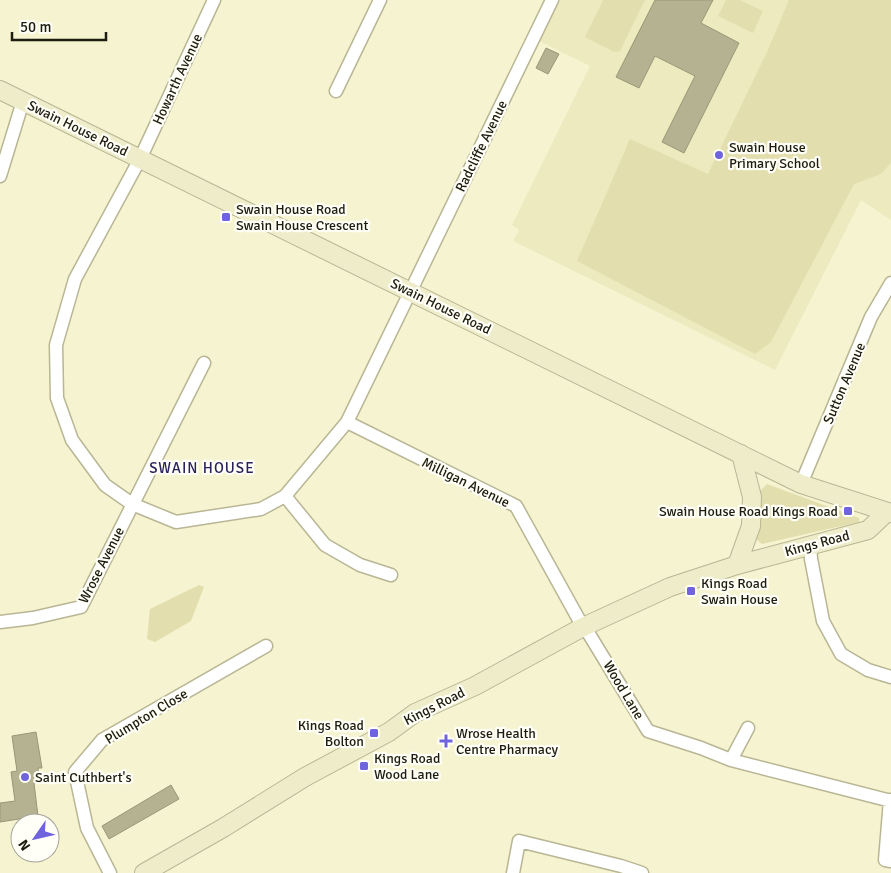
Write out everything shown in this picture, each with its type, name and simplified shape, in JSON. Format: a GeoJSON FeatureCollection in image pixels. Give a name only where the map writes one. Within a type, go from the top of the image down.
{"type":"FeatureCollection","features":[{"type":"Feature","properties":{"kind":"street","name":"Howarth Avenue"},"geometry":{"type":"LineString","coordinates":[[214,0],[140,159],[75,279],[56,345],[57,398],[72,440],[105,484],[132,504],[176,522],[261,509],[285,496]]}},
{"type":"Feature","properties":{"kind":"street"},"geometry":{"type":"LineString","coordinates":[[336,91],[380,0]]}},
{"type":"Feature","properties":{"kind":"street","name":"Radcliffe Avenue"},"geometry":{"type":"LineString","coordinates":[[285,496],[346,422],[552,0]]}},
{"type":"Feature","properties":{"kind":"street","name":"Swain House Road"},"geometry":{"type":"LineString","coordinates":[[0,90],[801,484],[889,513]]}},
{"type":"Feature","properties":{"kind":"street"},"geometry":{"type":"LineString","coordinates":[[0,176],[23,101]]}},
{"type":"Feature","properties":{"kind":"street","name":"Sutton Avenue"},"geometry":{"type":"LineString","coordinates":[[801,484],[872,317],[891,283]]}},
{"type":"Feature","properties":{"kind":"street"},"geometry":{"type":"LineString","coordinates":[[132,504],[204,363]]}},
{"type":"Feature","properties":{"kind":"street","name":"Milligan Avenue"},"geometry":{"type":"LineString","coordinates":[[346,422],[516,506],[583,627]]}},
{"type":"Feature","properties":{"kind":"street"},"geometry":{"type":"LineString","coordinates":[[737,564],[751,526],[752,497],[740,454]]}},
{"type":"Feature","properties":{"kind":"street"},"geometry":{"type":"LineString","coordinates":[[285,496],[324,545],[360,565],[391,575]]}},
{"type":"Feature","properties":{"kind":"street","name":"Wrose Avenue"},"geometry":{"type":"LineString","coordinates":[[0,622],[33,618],[81,607],[132,504]]}},
{"type":"Feature","properties":{"kind":"street","name":"Kings Road"},"geometry":{"type":"LineString","coordinates":[[144,873],[305,778],[389,732],[415,713],[475,686],[583,627],[670,587],[737,564],[868,530],[889,513]]}},
{"type":"Feature","properties":{"kind":"street"},"geometry":{"type":"LineString","coordinates":[[810,544],[811,559],[823,621],[841,654],[868,670],[891,677]]}},
{"type":"Feature","properties":{"kind":"street","name":"Wood Lane"},"geometry":{"type":"LineString","coordinates":[[583,627],[648,731],[731,760],[891,800],[885,860],[891,861]]}},
{"type":"Feature","properties":{"kind":"street","name":"Plumpton Close"},"geometry":{"type":"LineString","coordinates":[[110,873],[86,828],[75,772],[102,740],[266,646]]}},
{"type":"Feature","properties":{"kind":"street"},"geometry":{"type":"LineString","coordinates":[[731,760],[748,728]]}},
{"type":"Feature","properties":{"kind":"street"},"geometry":{"type":"LineString","coordinates":[[514,873],[519,841],[588,857],[642,873]]}},
{"type":"Feature","properties":{"kind":"shaded area","name":"Swain House Primary School"},"geometry":{"type":"Polygon","coordinates":[[[559,0],[891,0],[891,220],[861,200],[775,370],[513,241],[519,230],[512,225],[590,66],[539,41],[559,0]]]}},
{"type":"Feature","properties":{"kind":"shaded area"},"geometry":{"type":"Polygon","coordinates":[[[603,0],[645,0],[620,51],[614,52],[585,37],[603,0]]]}},
{"type":"Feature","properties":{"kind":"shaded area"},"geometry":{"type":"Polygon","coordinates":[[[726,0],[740,0],[763,11],[753,33],[718,16],[726,0]]]}},
{"type":"Feature","properties":{"kind":"shaded area"},"geometry":{"type":"Polygon","coordinates":[[[789,0],[891,0],[891,163],[881,174],[854,184],[771,342],[755,354],[577,261],[630,139],[708,174],[767,52],[789,0]]]}},
{"type":"Feature","properties":{"kind":"shaded area"},"geometry":{"type":"Polygon","coordinates":[[[767,484],[859,518],[859,522],[762,544],[755,538],[761,514],[760,491],[767,484]]]}},
{"type":"Feature","properties":{"kind":"shaded area"},"geometry":{"type":"Polygon","coordinates":[[[199,585],[204,587],[191,621],[155,642],[147,639],[150,609],[199,585]]]}},
{"type":"Feature","properties":{"kind":"building"},"geometry":{"type":"Polygon","coordinates":[[[655,0],[713,0],[701,23],[739,43],[684,153],[662,142],[695,76],[655,56],[639,88],[616,77],[655,0]]]}},
{"type":"Feature","properties":{"kind":"building"},"geometry":{"type":"Polygon","coordinates":[[[546,48],[559,54],[548,74],[536,68],[546,48]]]}},
{"type":"Feature","properties":{"kind":"building","name":"Saint Cuthbert's"},"geometry":{"type":"Polygon","coordinates":[[[36,732],[42,768],[38,768],[40,783],[34,783],[38,813],[10,813],[10,820],[0,822],[0,803],[15,801],[11,772],[17,771],[12,736],[36,732]]]}},
{"type":"Feature","properties":{"kind":"building"},"geometry":{"type":"Polygon","coordinates":[[[171,785],[179,799],[109,839],[102,826],[171,785]]]}},
{"type":"Feature","properties":{"kind":"place","name":"Swain House Primary School"},"geometry":{"type":"Point","coordinates":[719,155]}},
{"type":"Feature","properties":{"kind":"place","name":"Swain House Road Swain House Crescent"},"geometry":{"type":"Point","coordinates":[226,217]}},
{"type":"Feature","properties":{"kind":"place","name":"Swain House Road Kings Road"},"geometry":{"type":"Point","coordinates":[848,511]}},
{"type":"Feature","properties":{"kind":"place","name":"Kings Road Swain House"},"geometry":{"type":"Point","coordinates":[691,591]}},
{"type":"Feature","properties":{"kind":"place","name":"Kings Road Bolton"},"geometry":{"type":"Point","coordinates":[374,733]}},
{"type":"Feature","properties":{"kind":"place","name":"Wrose Health Centre Pharmacy"},"geometry":{"type":"Point","coordinates":[446,741]}},
{"type":"Feature","properties":{"kind":"place","name":"Kings Road Wood Lane"},"geometry":{"type":"Point","coordinates":[364,766]}},
{"type":"Feature","properties":{"kind":"place","name":"Saint Cuthbert's"},"geometry":{"type":"Point","coordinates":[25,777]}},
{"type":"Feature","properties":{"kind":"district","name":"SWAIN HOUSE"},"geometry":{"type":"Point","coordinates":[202,468]}}]}
